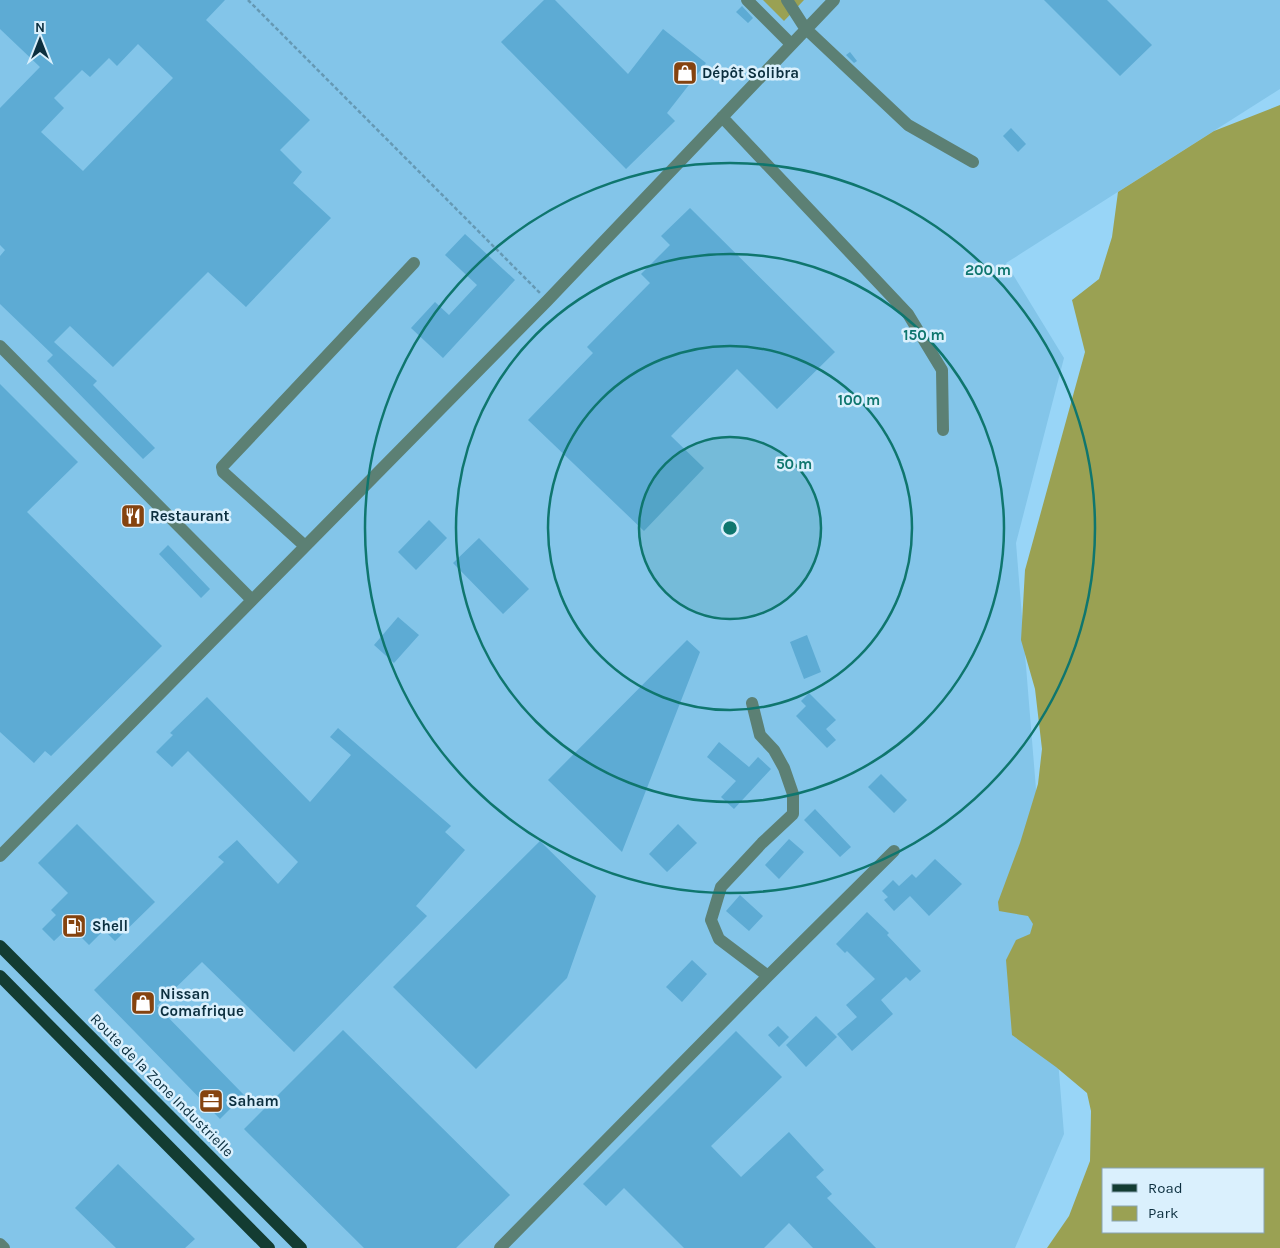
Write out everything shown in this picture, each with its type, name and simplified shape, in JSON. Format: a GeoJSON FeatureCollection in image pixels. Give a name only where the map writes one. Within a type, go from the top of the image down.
{"type":"FeatureCollection","features":[{"type":"Feature","properties":{"kind":"main road","name":"Route de la Zone Industrielle"},"geometry":{"type":"LineString","coordinates":[[0,946],[302,1248]]}},
{"type":"Feature","properties":{"kind":"main road"},"geometry":{"type":"LineString","coordinates":[[0,976],[269,1248]]}},
{"type":"Feature","properties":{"kind":"street"},"geometry":{"type":"LineString","coordinates":[[747,0],[790,43]]}},
{"type":"Feature","properties":{"kind":"street"},"geometry":{"type":"LineString","coordinates":[[787,0],[805,28],[908,125],[973,162]]}},
{"type":"Feature","properties":{"kind":"street"},"geometry":{"type":"LineString","coordinates":[[0,856],[547,301],[790,43],[834,0]]}},
{"type":"Feature","properties":{"kind":"street"},"geometry":{"type":"LineString","coordinates":[[722,117],[908,314],[942,370],[943,430]]}},
{"type":"Feature","properties":{"kind":"street"},"geometry":{"type":"LineString","coordinates":[[304,546],[222,472],[222,467],[414,263]]}},
{"type":"Feature","properties":{"kind":"street"},"geometry":{"type":"LineString","coordinates":[[0,346],[252,600]]}},
{"type":"Feature","properties":{"kind":"street"},"geometry":{"type":"LineString","coordinates":[[752,703],[760,736],[774,750],[784,768],[793,794],[793,814],[762,843],[721,887],[711,920],[719,939],[768,976]]}},
{"type":"Feature","properties":{"kind":"street"},"geometry":{"type":"LineString","coordinates":[[500,1248],[768,976],[894,852]]}},
{"type":"Feature","properties":{"kind":"street"},"geometry":{"type":"LineString","coordinates":[[0,1244],[4,1248]]}},
{"type":"Feature","properties":{"kind":"path"},"geometry":{"type":"LineString","coordinates":[[248,0],[547,301]]}},
{"type":"Feature","properties":{"kind":"shaded area"},"geometry":{"type":"Polygon","coordinates":[[[0,0],[1280,0],[1280,89],[1006,263],[1064,358],[1016,543],[1064,1134],[1015,1248],[0,1248],[0,0]]]}},
{"type":"Feature","properties":{"kind":"green space"},"geometry":{"type":"Polygon","coordinates":[[[763,0],[804,0],[784,21],[763,0]]]}},
{"type":"Feature","properties":{"kind":"green space"},"geometry":{"type":"Polygon","coordinates":[[[1280,105],[1280,1248],[1047,1248],[1069,1216],[1090,1161],[1091,1111],[1087,1093],[1056,1067],[1012,1035],[1006,960],[1016,940],[1030,934],[1033,924],[1028,916],[999,911],[998,902],[1020,843],[1038,784],[1042,749],[1035,689],[1021,640],[1025,570],[1085,352],[1072,300],[1099,279],[1112,237],[1118,192],[1214,131],[1280,105]]]}},
{"type":"Feature","properties":{"kind":"building"},"geometry":{"type":"Polygon","coordinates":[[[0,0],[225,0],[206,20],[310,120],[280,150],[302,172],[293,183],[331,218],[246,307],[208,272],[113,367],[70,326],[54,342],[97,381],[93,385],[155,448],[143,459],[47,361],[53,355],[0,304],[0,256],[5,250],[0,245],[0,108],[40,67],[0,29],[0,0]],[[138,44],[117,66],[109,58],[90,77],[82,70],[54,98],[64,108],[41,132],[83,171],[173,78],[138,44]]]}},
{"type":"Feature","properties":{"kind":"building"},"geometry":{"type":"Polygon","coordinates":[[[544,0],[555,0],[628,74],[663,29],[706,63],[667,113],[675,121],[626,169],[501,42],[544,0]]]}},
{"type":"Feature","properties":{"kind":"building"},"geometry":{"type":"Polygon","coordinates":[[[1044,0],[1107,0],[1152,45],[1120,76],[1044,0]]]}},
{"type":"Feature","properties":{"kind":"building"},"geometry":{"type":"Polygon","coordinates":[[[742,6],[753,18],[748,23],[736,12],[742,6]]]}},
{"type":"Feature","properties":{"kind":"building"},"geometry":{"type":"Polygon","coordinates":[[[850,52],[857,61],[854,63],[846,55],[850,52]]]}},
{"type":"Feature","properties":{"kind":"building"},"geometry":{"type":"Polygon","coordinates":[[[1011,128],[1026,144],[1018,152],[1003,136],[1011,128]]]}},
{"type":"Feature","properties":{"kind":"building"},"geometry":{"type":"Polygon","coordinates":[[[690,208],[835,352],[777,409],[737,369],[671,436],[704,468],[644,531],[528,420],[593,353],[587,347],[650,283],[641,274],[670,245],[661,236],[690,208]]]}},
{"type":"Feature","properties":{"kind":"building"},"geometry":{"type":"Polygon","coordinates":[[[465,234],[515,280],[443,358],[411,328],[435,302],[449,315],[477,285],[445,255],[465,234]]]}},
{"type":"Feature","properties":{"kind":"building"},"geometry":{"type":"Polygon","coordinates":[[[0,384],[78,462],[27,512],[162,646],[51,756],[45,751],[34,763],[0,732],[0,384]]]}},
{"type":"Feature","properties":{"kind":"building"},"geometry":{"type":"Polygon","coordinates":[[[429,520],[447,538],[416,570],[398,552],[429,520]]]}},
{"type":"Feature","properties":{"kind":"building"},"geometry":{"type":"Polygon","coordinates":[[[479,538],[529,589],[503,614],[453,563],[479,538]]]}},
{"type":"Feature","properties":{"kind":"building"},"geometry":{"type":"Polygon","coordinates":[[[168,545],[210,589],[201,598],[159,554],[168,545]]]}},
{"type":"Feature","properties":{"kind":"building"},"geometry":{"type":"Polygon","coordinates":[[[398,617],[419,635],[394,663],[374,645],[398,617]]]}},
{"type":"Feature","properties":{"kind":"building"},"geometry":{"type":"Polygon","coordinates":[[[807,635],[821,672],[804,679],[790,642],[807,635]]]}},
{"type":"Feature","properties":{"kind":"building"},"geometry":{"type":"Polygon","coordinates":[[[687,640],[700,652],[622,852],[548,780],[687,640]]]}},
{"type":"Feature","properties":{"kind":"building"},"geometry":{"type":"Polygon","coordinates":[[[809,693],[836,720],[826,729],[836,740],[827,748],[796,716],[806,706],[801,701],[809,693]]]}},
{"type":"Feature","properties":{"kind":"building"},"geometry":{"type":"Polygon","coordinates":[[[207,697],[310,802],[351,755],[330,737],[338,728],[451,826],[445,832],[465,850],[416,906],[427,916],[294,1052],[202,962],[157,1006],[244,1095],[220,1119],[94,990],[224,862],[218,857],[237,840],[278,884],[298,862],[188,751],[172,767],[156,752],[173,735],[170,733],[207,697]]]}},
{"type":"Feature","properties":{"kind":"building"},"geometry":{"type":"Polygon","coordinates":[[[719,742],[749,767],[758,757],[771,769],[734,809],[721,797],[736,781],[707,757],[719,742]]]}},
{"type":"Feature","properties":{"kind":"building"},"geometry":{"type":"Polygon","coordinates":[[[881,774],[907,800],[894,813],[868,787],[881,774]]]}},
{"type":"Feature","properties":{"kind":"building"},"geometry":{"type":"Polygon","coordinates":[[[815,809],[851,847],[840,857],[804,820],[815,809]]]}},
{"type":"Feature","properties":{"kind":"building"},"geometry":{"type":"Polygon","coordinates":[[[77,824],[155,902],[115,941],[104,930],[89,945],[70,926],[54,941],[42,929],[56,915],[51,910],[68,893],[38,863],[77,824]]]}},
{"type":"Feature","properties":{"kind":"building"},"geometry":{"type":"Polygon","coordinates":[[[678,824],[697,843],[667,872],[649,854],[678,824]]]}},
{"type":"Feature","properties":{"kind":"building"},"geometry":{"type":"Polygon","coordinates":[[[789,839],[804,852],[779,879],[765,865],[789,839]]]}},
{"type":"Feature","properties":{"kind":"building"},"geometry":{"type":"Polygon","coordinates":[[[540,841],[596,896],[567,978],[476,1069],[393,987],[540,841]]]}},
{"type":"Feature","properties":{"kind":"building"},"geometry":{"type":"Polygon","coordinates":[[[935,859],[962,884],[929,916],[910,896],[894,911],[884,900],[888,897],[882,891],[893,880],[899,886],[912,874],[916,878],[935,859]]]}},
{"type":"Feature","properties":{"kind":"building"},"geometry":{"type":"Polygon","coordinates":[[[740,895],[763,916],[749,931],[726,911],[740,895]]]}},
{"type":"Feature","properties":{"kind":"building"},"geometry":{"type":"Polygon","coordinates":[[[867,912],[889,933],[887,935],[921,971],[910,981],[906,977],[881,1000],[893,1014],[852,1051],[837,1034],[857,1017],[846,1005],[875,979],[847,951],[845,953],[836,944],[867,912]]]}},
{"type":"Feature","properties":{"kind":"building"},"geometry":{"type":"Polygon","coordinates":[[[692,960],[707,974],[682,1002],[666,987],[692,960]]]}},
{"type":"Feature","properties":{"kind":"building"},"geometry":{"type":"Polygon","coordinates":[[[816,1016],[837,1037],[806,1067],[786,1045],[816,1016]]]}},
{"type":"Feature","properties":{"kind":"building"},"geometry":{"type":"Polygon","coordinates":[[[778,1026],[789,1037],[779,1047],[768,1035],[778,1026]]]}},
{"type":"Feature","properties":{"kind":"building"},"geometry":{"type":"Polygon","coordinates":[[[343,1030],[510,1195],[456,1248],[364,1248],[244,1129],[343,1030]]]}},
{"type":"Feature","properties":{"kind":"building"},"geometry":{"type":"Polygon","coordinates":[[[736,1031],[782,1077],[711,1146],[741,1177],[789,1132],[824,1170],[816,1177],[832,1194],[827,1198],[876,1248],[813,1248],[789,1223],[764,1248],[684,1248],[624,1188],[606,1206],[583,1184],[736,1031]]]}},
{"type":"Feature","properties":{"kind":"building"},"geometry":{"type":"Polygon","coordinates":[[[118,1164],[195,1239],[185,1248],[116,1248],[75,1208],[118,1164]]]}},
{"type":"Feature","properties":{"kind":"place","name":"Dépôt Solibra"},"geometry":{"type":"Point","coordinates":[685,73]}},
{"type":"Feature","properties":{"kind":"place","name":"Restaurant"},"geometry":{"type":"Point","coordinates":[133,516]}},
{"type":"Feature","properties":{"kind":"place","name":"Shell"},"geometry":{"type":"Point","coordinates":[74,926]}},
{"type":"Feature","properties":{"kind":"place","name":"Nissan Comafrique"},"geometry":{"type":"Point","coordinates":[143,1003]}},
{"type":"Feature","properties":{"kind":"place","name":"Saham"},"geometry":{"type":"Point","coordinates":[211,1101]}}]}
